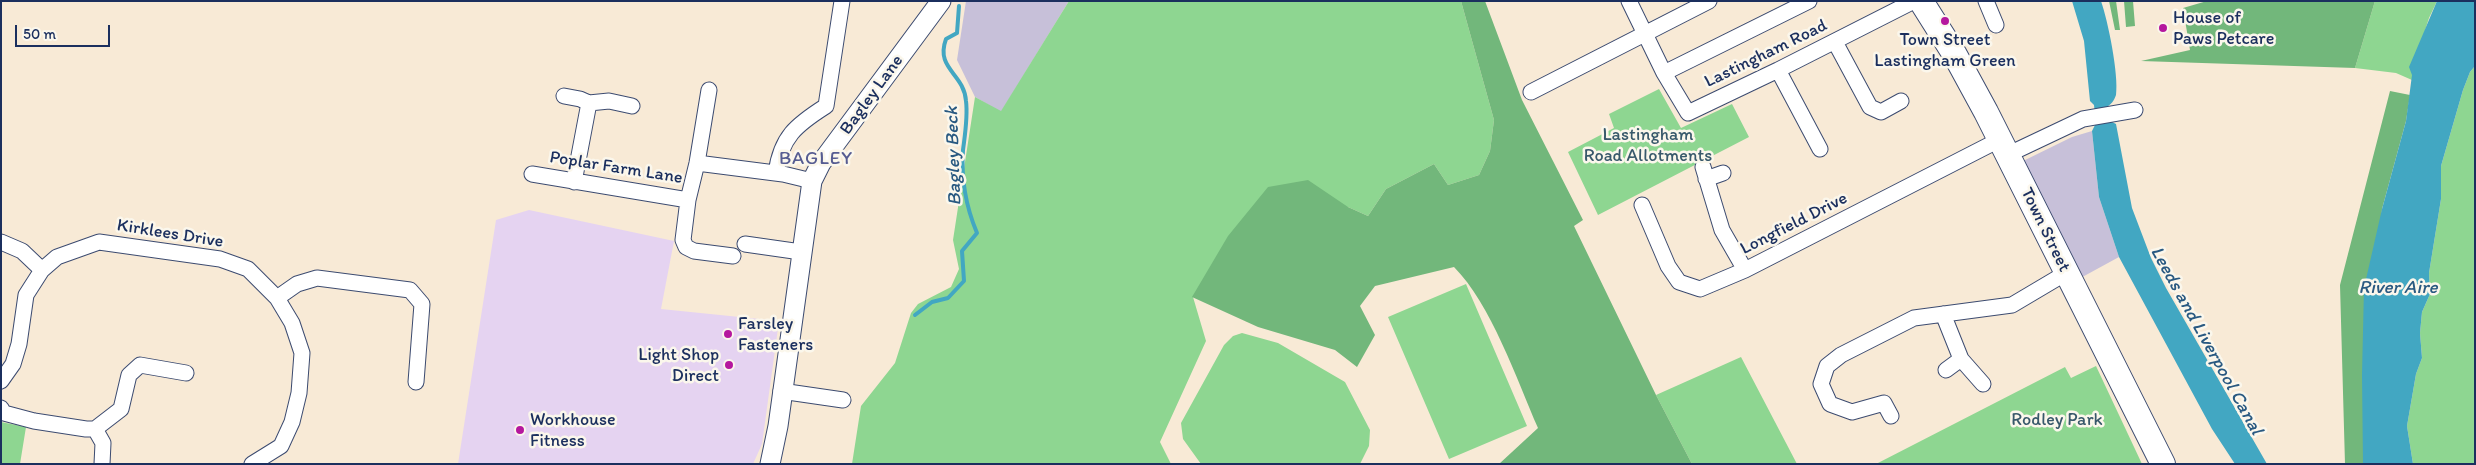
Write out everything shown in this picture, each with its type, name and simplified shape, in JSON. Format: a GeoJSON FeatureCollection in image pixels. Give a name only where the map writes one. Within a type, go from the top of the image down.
{"type":"FeatureCollection","features":[{"type":"Feature","properties":{"kind":"main road","name":"Town Street"},"geometry":{"type":"LineString","coordinates":[[1921,1],[1955,55],[1986,112],[2162,464]]}},
{"type":"Feature","properties":{"kind":"street"},"geometry":{"type":"LineString","coordinates":[[776,173],[778,158],[786,138],[798,125],[826,106],[842,1]]}},
{"type":"Feature","properties":{"kind":"street","name":"Bagley Lane"},"geometry":{"type":"LineString","coordinates":[[770,464],[778,426],[781,391],[812,180],[822,163],[942,1]]}},
{"type":"Feature","properties":{"kind":"street"},"geometry":{"type":"LineString","coordinates":[[1629,1],[1664,74],[1809,1]]}},
{"type":"Feature","properties":{"kind":"street"},"geometry":{"type":"LineString","coordinates":[[1531,92],[1709,1]]}},
{"type":"Feature","properties":{"kind":"street","name":"Lastingham Road"},"geometry":{"type":"LineString","coordinates":[[1664,74],[1688,113],[1835,42],[1914,1]]}},
{"type":"Feature","properties":{"kind":"street"},"geometry":{"type":"LineString","coordinates":[[1986,1],[1996,25]]}},
{"type":"Feature","properties":{"kind":"street"},"geometry":{"type":"LineString","coordinates":[[1835,42],[1870,107],[1881,112],[1901,101]]}},
{"type":"Feature","properties":{"kind":"street"},"geometry":{"type":"LineString","coordinates":[[1778,70],[1820,149]]}},
{"type":"Feature","properties":{"kind":"street","name":"Poplar Farm Lane"},"geometry":{"type":"LineString","coordinates":[[532,174],[688,200],[697,163],[709,90]]}},
{"type":"Feature","properties":{"kind":"street"},"geometry":{"type":"LineString","coordinates":[[564,96],[580,99],[588,103],[609,101],[632,106]]}},
{"type":"Feature","properties":{"kind":"street"},"geometry":{"type":"LineString","coordinates":[[574,182],[588,103]]}},
{"type":"Feature","properties":{"kind":"street","name":"Longfield Drive"},"geometry":{"type":"LineString","coordinates":[[1650,212],[1668,266],[1679,282],[1700,289],[1745,270],[2003,147],[2083,119],[2135,110]]}},
{"type":"Feature","properties":{"kind":"street","name":"Poplar Farm Lane"},"geometry":{"type":"LineString","coordinates":[[697,163],[776,173],[812,180]]}},
{"type":"Feature","properties":{"kind":"street"},"geometry":{"type":"LineString","coordinates":[[1723,173],[1705,173],[1722,230],[1745,270]]}},
{"type":"Feature","properties":{"kind":"street"},"geometry":{"type":"LineString","coordinates":[[688,200],[683,240],[686,247],[694,251],[733,256]]}},
{"type":"Feature","properties":{"kind":"street"},"geometry":{"type":"LineString","coordinates":[[1,242],[22,251],[42,270]]}},
{"type":"Feature","properties":{"kind":"street","name":"Kirklees Drive"},"geometry":{"type":"LineString","coordinates":[[1,381],[14,364],[26,295],[42,270],[57,257],[99,242],[220,259],[248,269],[277,298],[292,323],[302,352],[298,393],[292,422],[281,446],[252,464]]}},
{"type":"Feature","properties":{"kind":"street"},"geometry":{"type":"LineString","coordinates":[[745,244],[801,252]]}},
{"type":"Feature","properties":{"kind":"street"},"geometry":{"type":"LineString","coordinates":[[1891,416],[1884,403],[1852,412],[1830,404],[1821,384],[1827,366],[1841,355],[1914,318],[2012,305],[2066,273]]}},
{"type":"Feature","properties":{"kind":"street"},"geometry":{"type":"LineString","coordinates":[[277,298],[297,284],[317,278],[410,290],[422,304],[416,382]]}},
{"type":"Feature","properties":{"kind":"street"},"geometry":{"type":"LineString","coordinates":[[1943,314],[1961,359],[1983,384]]}},
{"type":"Feature","properties":{"kind":"street"},"geometry":{"type":"LineString","coordinates":[[1946,370],[1961,359]]}},
{"type":"Feature","properties":{"kind":"street"},"geometry":{"type":"LineString","coordinates":[[1,408],[4,412],[34,421],[86,429],[95,428],[121,409],[129,375],[140,365],[186,373]]}},
{"type":"Feature","properties":{"kind":"street"},"geometry":{"type":"LineString","coordinates":[[781,391],[843,400]]}},
{"type":"Feature","properties":{"kind":"street"},"geometry":{"type":"LineString","coordinates":[[95,428],[103,443],[102,464]]}},
{"type":"Feature","properties":{"kind":"shaded area"},"geometry":{"type":"Polygon","coordinates":[[[966,1],[1069,1],[1001,112],[975,97],[957,60],[966,1]]]}},
{"type":"Feature","properties":{"kind":"shaded area"},"geometry":{"type":"Polygon","coordinates":[[[2092,131],[2099,197],[2119,257],[2075,281],[2019,163],[2072,137],[2092,131]]]}},
{"type":"Feature","properties":{"kind":"shaded area"},"geometry":{"type":"Polygon","coordinates":[[[529,210],[674,241],[661,309],[779,321],[762,444],[753,464],[458,464],[496,220],[529,210]]]}},
{"type":"Feature","properties":{"kind":"green space"},"geometry":{"type":"Polygon","coordinates":[[[1069,1],[1461,1],[1494,120],[1490,151],[1479,175],[1448,185],[1434,164],[1386,189],[1368,216],[1348,207],[1193,297],[1206,341],[1160,442],[1171,464],[852,464],[861,406],[895,363],[911,313],[918,304],[951,287],[959,269],[953,240],[975,97],[1001,111],[1069,1]]]}},
{"type":"Feature","properties":{"kind":"green space"},"geometry":{"type":"Polygon","coordinates":[[[1461,1],[1485,1],[1522,100],[1583,220],[1574,226],[1656,395],[1692,464],[1499,464],[1538,428],[1502,343],[1480,301],[1454,267],[1375,286],[1360,306],[1375,335],[1357,367],[1335,350],[1258,327],[1192,297],[1228,236],[1268,187],[1308,180],[1348,207],[1368,216],[1386,189],[1434,164],[1448,185],[1479,175],[1490,151],[1494,120],[1461,1]]]}},
{"type":"Feature","properties":{"kind":"green space"},"geometry":{"type":"Polygon","coordinates":[[[2109,1],[2116,1],[2120,30],[2115,30],[2109,1]]]}},
{"type":"Feature","properties":{"kind":"green space"},"geometry":{"type":"Polygon","coordinates":[[[2124,1],[2133,1],[2135,26],[2126,27],[2124,1]]]}},
{"type":"Feature","properties":{"kind":"green space"},"geometry":{"type":"Polygon","coordinates":[[[2207,1],[2375,1],[2355,68],[2141,61],[2190,50],[2183,8],[2207,1]]]}},
{"type":"Feature","properties":{"kind":"green space"},"geometry":{"type":"Polygon","coordinates":[[[2375,1],[2437,1],[2429,18],[2412,71],[2412,80],[2396,73],[2355,68],[2375,1]]]}},
{"type":"Feature","properties":{"kind":"green space"},"geometry":{"type":"Polygon","coordinates":[[[2475,66],[2475,464],[2413,464],[2407,426],[2416,374],[2422,358],[2420,333],[2422,312],[2430,294],[2429,273],[2441,199],[2441,166],[2463,90],[2470,72],[2475,66]]]}},
{"type":"Feature","properties":{"kind":"green space","name":"Lastingham Road Allotments"},"geometry":{"type":"Polygon","coordinates":[[[1659,89],[1681,128],[1732,104],[1749,137],[1598,215],[1568,152],[1614,128],[1609,114],[1659,89]]]}},
{"type":"Feature","properties":{"kind":"green space"},"geometry":{"type":"Polygon","coordinates":[[[2390,91],[2410,95],[2406,121],[2382,209],[2363,464],[2345,464],[2340,285],[2390,91]]]}},
{"type":"Feature","properties":{"kind":"green space"},"geometry":{"type":"Polygon","coordinates":[[[1466,284],[1527,426],[1449,459],[1388,317],[1466,284]]]}},
{"type":"Feature","properties":{"kind":"green space"},"geometry":{"type":"Polygon","coordinates":[[[1242,333],[1278,343],[1345,382],[1370,430],[1369,446],[1360,464],[1201,464],[1183,439],[1181,423],[1224,345],[1233,336],[1242,333]]]}},
{"type":"Feature","properties":{"kind":"green space"},"geometry":{"type":"Polygon","coordinates":[[[1741,357],[1797,464],[1692,464],[1656,395],[1741,357]]]}},
{"type":"Feature","properties":{"kind":"green space","name":"Rodley Park"},"geometry":{"type":"Polygon","coordinates":[[[2096,366],[2142,464],[1876,464],[2065,367],[2071,378],[2096,366]]]}},
{"type":"Feature","properties":{"kind":"green space"},"geometry":{"type":"Polygon","coordinates":[[[1,422],[26,427],[20,464],[1,464],[1,422]]]}},
{"type":"Feature","properties":{"kind":"water"},"geometry":{"type":"Polygon","coordinates":[[[2072,1],[2101,1],[2104,10],[2110,34],[2117,86],[2116,95],[2107,107],[2108,120],[2116,124],[2132,208],[2151,258],[2166,288],[2267,464],[2235,464],[2212,429],[2119,257],[2099,197],[2092,131],[2096,123],[2094,105],[2090,101],[2084,41],[2072,1]]]}},
{"type":"Feature","properties":{"kind":"water","name":"River Aire"},"geometry":{"type":"Polygon","coordinates":[[[2437,1],[2475,1],[2475,66],[2470,72],[2463,90],[2441,166],[2441,199],[2429,273],[2430,294],[2422,312],[2420,333],[2422,358],[2416,374],[2407,426],[2413,464],[2363,464],[2362,375],[2364,288],[2382,209],[2406,121],[2412,75],[2409,67],[2437,1]]]}},
{"type":"Feature","properties":{"kind":"waterway","name":"Bagley Beck"},"geometry":{"type":"LineString","coordinates":[[915,315],[932,302],[948,298],[964,281],[962,251],[977,233],[967,203],[964,182],[963,150],[966,101],[964,92],[944,57],[946,39],[957,33],[959,6]]}},
{"type":"Feature","properties":{"kind":"place","name":"Town Street Lastingham Green"},"geometry":{"type":"Point","coordinates":[1945,21]}},
{"type":"Feature","properties":{"kind":"place","name":"House of Paws Petcare"},"geometry":{"type":"Point","coordinates":[2163,28]}},
{"type":"Feature","properties":{"kind":"place","name":"Farsley Fasteners"},"geometry":{"type":"Point","coordinates":[728,334]}},
{"type":"Feature","properties":{"kind":"place","name":"Light Shop Direct"},"geometry":{"type":"Point","coordinates":[729,365]}},
{"type":"Feature","properties":{"kind":"place","name":"Workhouse Fitness"},"geometry":{"type":"Point","coordinates":[520,430]}},
{"type":"Feature","properties":{"kind":"district","name":"BAGLEY"},"geometry":{"type":"Point","coordinates":[816,159]}},
{"type":"Feature","properties":{"kind":"water label","name":"Leeds and Liverpool Canal"},"geometry":{"type":"Point","coordinates":[2206,341]}}]}
